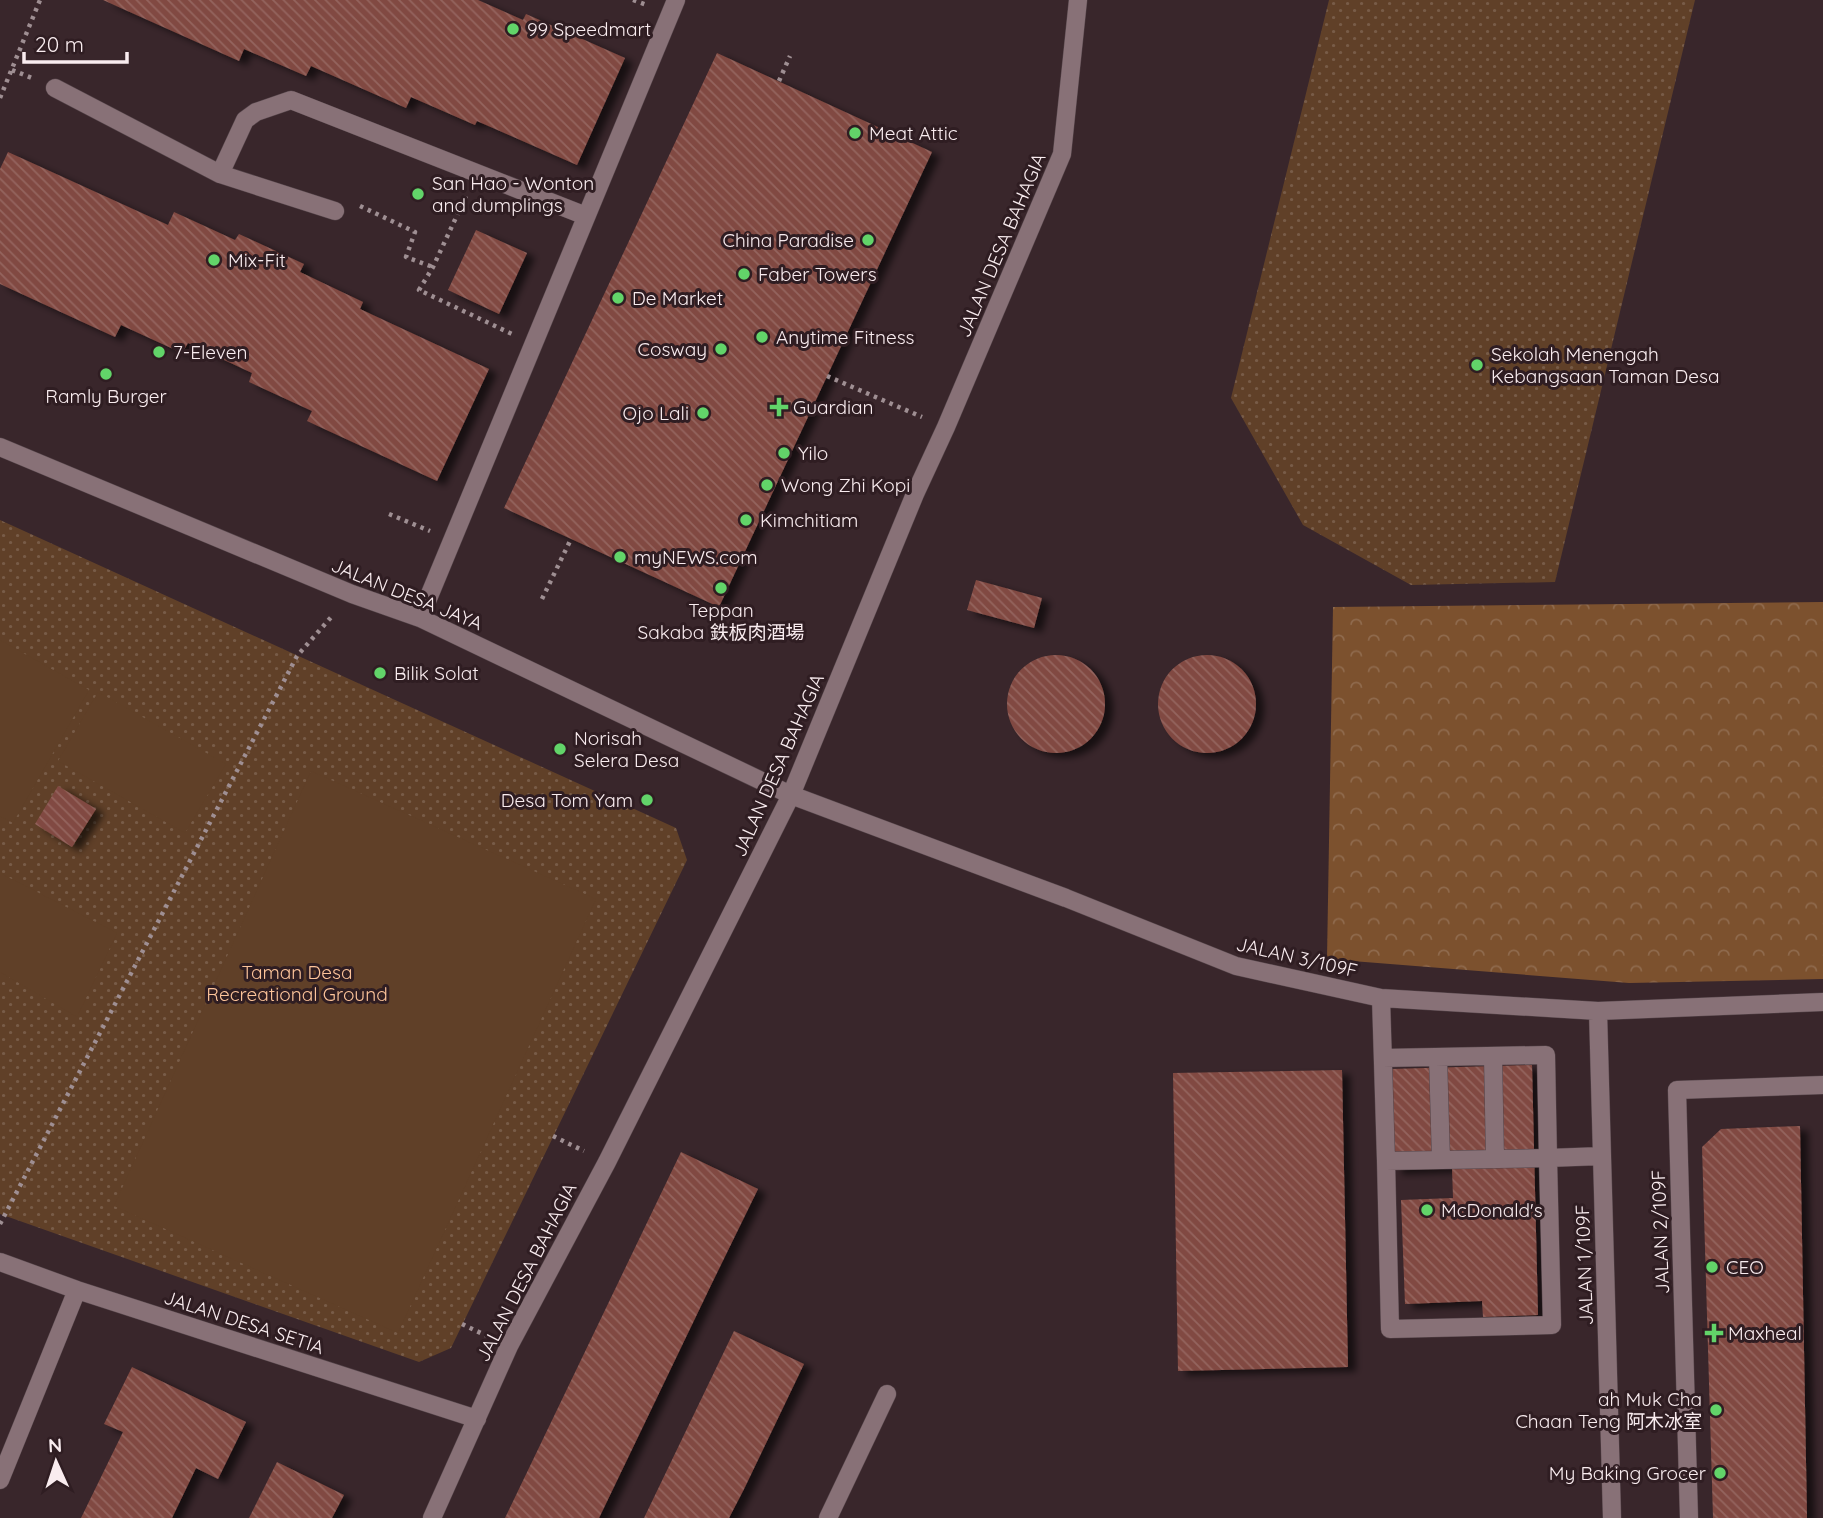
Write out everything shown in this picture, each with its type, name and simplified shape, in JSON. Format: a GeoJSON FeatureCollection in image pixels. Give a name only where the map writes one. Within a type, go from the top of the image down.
{"type":"FeatureCollection","features":[{"type":"Feature","properties":{"kind":"street"},"geometry":{"type":"LineString","coordinates":[[420,618],[676,0]]}},
{"type":"Feature","properties":{"kind":"street","name":"JALAN DESA BAHAGIA"},"geometry":{"type":"LineString","coordinates":[[432,1518],[509,1346],[607,1162],[791,796],[915,494],[1062,154],[1079,0]]}},
{"type":"Feature","properties":{"kind":"street"},"geometry":{"type":"LineString","coordinates":[[55,88],[220,173],[335,211]]}},
{"type":"Feature","properties":{"kind":"street"},"geometry":{"type":"LineString","coordinates":[[220,173],[245,120],[256,112],[291,100],[586,216]]}},
{"type":"Feature","properties":{"kind":"street","name":"JALAN DESA JAYA"},"geometry":{"type":"LineString","coordinates":[[0,447],[352,594],[420,618],[791,796]]}},
{"type":"Feature","properties":{"kind":"street","name":"JALAN 3/109F"},"geometry":{"type":"LineString","coordinates":[[791,796],[1066,898],[1236,966],[1381,998],[1598,1011],[1823,1002]]}},
{"type":"Feature","properties":{"kind":"street"},"geometry":{"type":"LineString","coordinates":[[1381,998],[1390,1329],[1552,1325],[1546,1055],[1383,1058]]}},
{"type":"Feature","properties":{"kind":"street","name":"JALAN 1/109F"},"geometry":{"type":"LineString","coordinates":[[1598,1011],[1612,1518]]}},
{"type":"Feature","properties":{"kind":"street"},"geometry":{"type":"LineString","coordinates":[[1493,1056],[1495,1159]]}},
{"type":"Feature","properties":{"kind":"street"},"geometry":{"type":"LineString","coordinates":[[1438,1057],[1441,1160]]}},
{"type":"Feature","properties":{"kind":"street","name":"JALAN 2/109F"},"geometry":{"type":"LineString","coordinates":[[1689,1518],[1677,1090],[1823,1086]]}},
{"type":"Feature","properties":{"kind":"street"},"geometry":{"type":"LineString","coordinates":[[1386,1161],[1602,1156]]}},
{"type":"Feature","properties":{"kind":"street","name":"JALAN DESA SETIA"},"geometry":{"type":"LineString","coordinates":[[0,1262],[77,1290],[477,1419]]}},
{"type":"Feature","properties":{"kind":"street"},"geometry":{"type":"LineString","coordinates":[[0,1480],[77,1290]]}},
{"type":"Feature","properties":{"kind":"street"},"geometry":{"type":"LineString","coordinates":[[828,1518],[887,1395]]}},
{"type":"Feature","properties":{"kind":"path"},"geometry":{"type":"LineString","coordinates":[[0,99],[40,0]]}},
{"type":"Feature","properties":{"kind":"path"},"geometry":{"type":"LineString","coordinates":[[779,81],[790,56]]}},
{"type":"Feature","properties":{"kind":"path"},"geometry":{"type":"LineString","coordinates":[[477,173],[433,267],[419,290],[533,345]]}},
{"type":"Feature","properties":{"kind":"path"},"geometry":{"type":"LineString","coordinates":[[361,206],[415,232],[407,257],[433,267]]}},
{"type":"Feature","properties":{"kind":"path"},"geometry":{"type":"LineString","coordinates":[[827,376],[946,427]]}},
{"type":"Feature","properties":{"kind":"path"},"geometry":{"type":"LineString","coordinates":[[389,514],[452,540]]}},
{"type":"Feature","properties":{"kind":"path"},"geometry":{"type":"LineString","coordinates":[[542,599],[571,539]]}},
{"type":"Feature","properties":{"kind":"path"},"geometry":{"type":"LineString","coordinates":[[0,1224],[297,656],[352,594]]}},
{"type":"Feature","properties":{"kind":"path"},"geometry":{"type":"LineString","coordinates":[[553,1136],[607,1162]]}},
{"type":"Feature","properties":{"kind":"green space"},"geometry":{"type":"Polygon","coordinates":[[[1329,0],[1695,0],[1555,582],[1411,585],[1303,525],[1231,398],[1329,0]]]}},
{"type":"Feature","properties":{"kind":"green space","name":"Taman Desa Recreational Ground"},"geometry":{"type":"Polygon","coordinates":[[[0,520],[676,828],[687,860],[451,1348],[419,1362],[0,1214],[0,520]]]}},
{"type":"Feature","properties":{"kind":"green space"},"geometry":{"type":"Polygon","coordinates":[[[1823,602],[1823,979],[1629,983],[1327,959],[1333,607],[1823,602]]]}},
{"type":"Feature","properties":{"kind":"green space"},"geometry":{"type":"Polygon","coordinates":[[[0,640],[89,690],[13,823],[0,816],[0,640]]]}},
{"type":"Feature","properties":{"kind":"green space"},"geometry":{"type":"Polygon","coordinates":[[[98,692],[226,764],[185,833],[58,761],[98,692]]]}},
{"type":"Feature","properties":{"kind":"green space"},"geometry":{"type":"Polygon","coordinates":[[[311,771],[596,899],[398,1333],[114,1206],[311,771]]]}},
{"type":"Feature","properties":{"kind":"green space"},"geometry":{"type":"Polygon","coordinates":[[[0,873],[117,933],[77,1017],[0,972],[0,873]]]}},
{"type":"Feature","properties":{"kind":"building"},"geometry":{"type":"Polygon","coordinates":[[[103,0],[478,0],[523,20],[526,14],[625,58],[577,165],[477,121],[475,125],[411,97],[406,108],[311,66],[306,76],[244,49],[239,61],[103,0]]]}},
{"type":"Feature","properties":{"kind":"building","name":"Faber Towers"},"geometry":{"type":"Polygon","coordinates":[[[717,53],[932,152],[719,607],[504,508],[717,53]]]}},
{"type":"Feature","properties":{"kind":"building"},"geometry":{"type":"Polygon","coordinates":[[[8,152],[168,225],[174,212],[235,240],[239,234],[304,264],[300,272],[363,302],[360,309],[489,369],[437,481],[307,421],[312,411],[249,382],[252,373],[188,343],[182,353],[121,325],[115,337],[0,284],[0,169],[8,152]]]}},
{"type":"Feature","properties":{"kind":"building"},"geometry":{"type":"Polygon","coordinates":[[[476,230],[527,253],[499,314],[448,290],[476,230]]]}},
{"type":"Feature","properties":{"kind":"building"},"geometry":{"type":"Polygon","coordinates":[[[976,580],[1042,598],[1034,628],[967,610],[976,580]]]}},
{"type":"Feature","properties":{"kind":"building"},"geometry":{"type":"Polygon","coordinates":[[[1056,655],[1083,663],[1097,677],[1105,704],[1097,731],[1083,745],[1056,753],[1029,745],[1015,731],[1007,704],[1015,677],[1029,663],[1056,655]]]}},
{"type":"Feature","properties":{"kind":"building"},"geometry":{"type":"Polygon","coordinates":[[[1207,655],[1226,659],[1241,670],[1252,685],[1256,704],[1252,723],[1241,738],[1226,749],[1207,753],[1188,749],[1173,738],[1162,723],[1158,704],[1162,685],[1173,670],[1188,659],[1207,655]]]}},
{"type":"Feature","properties":{"kind":"building"},"geometry":{"type":"Polygon","coordinates":[[[58,786],[96,809],[72,847],[35,824],[58,786]]]}},
{"type":"Feature","properties":{"kind":"building"},"geometry":{"type":"Polygon","coordinates":[[[1532,1065],[1538,1315],[1483,1317],[1482,1301],[1405,1304],[1401,1200],[1453,1198],[1452,1168],[1394,1170],[1391,1069],[1532,1065]]]}},
{"type":"Feature","properties":{"kind":"building"},"geometry":{"type":"Polygon","coordinates":[[[1342,1070],[1348,1367],[1178,1371],[1173,1073],[1342,1070]]]}},
{"type":"Feature","properties":{"kind":"building"},"geometry":{"type":"Polygon","coordinates":[[[1800,1126],[1807,1518],[1713,1518],[1702,1147],[1721,1129],[1800,1126]]]}},
{"type":"Feature","properties":{"kind":"building"},"geometry":{"type":"Polygon","coordinates":[[[681,1152],[758,1189],[599,1518],[505,1518],[681,1152]]]}},
{"type":"Feature","properties":{"kind":"building"},"geometry":{"type":"Polygon","coordinates":[[[734,1331],[804,1364],[744,1489],[729,1518],[644,1518],[734,1331]]]}},
{"type":"Feature","properties":{"kind":"building"},"geometry":{"type":"Polygon","coordinates":[[[132,1367],[246,1422],[218,1479],[196,1468],[172,1518],[81,1518],[123,1432],[104,1424],[132,1367]]]}},
{"type":"Feature","properties":{"kind":"building"},"geometry":{"type":"Polygon","coordinates":[[[277,1462],[344,1495],[332,1518],[249,1518],[277,1462]]]}},
{"type":"Feature","properties":{"kind":"place","name":"99 Speedmart"},"geometry":{"type":"Point","coordinates":[513,29]}},
{"type":"Feature","properties":{"kind":"place","name":"Meat Attic"},"geometry":{"type":"Point","coordinates":[855,133]}},
{"type":"Feature","properties":{"kind":"place","name":"San Hao - Wonton and dumplings"},"geometry":{"type":"Point","coordinates":[418,194]}},
{"type":"Feature","properties":{"kind":"place","name":"China Paradise"},"geometry":{"type":"Point","coordinates":[868,240]}},
{"type":"Feature","properties":{"kind":"place","name":"Mix-Fit"},"geometry":{"type":"Point","coordinates":[214,260]}},
{"type":"Feature","properties":{"kind":"place","name":"Faber Towers"},"geometry":{"type":"Point","coordinates":[744,274]}},
{"type":"Feature","properties":{"kind":"place","name":"De Market"},"geometry":{"type":"Point","coordinates":[618,298]}},
{"type":"Feature","properties":{"kind":"place","name":"Anytime Fitness"},"geometry":{"type":"Point","coordinates":[762,337]}},
{"type":"Feature","properties":{"kind":"place","name":"Cosway"},"geometry":{"type":"Point","coordinates":[721,349]}},
{"type":"Feature","properties":{"kind":"place","name":"7-Eleven"},"geometry":{"type":"Point","coordinates":[159,352]}},
{"type":"Feature","properties":{"kind":"place","name":"Sekolah Menengah Kebangsaan Taman Desa"},"geometry":{"type":"Point","coordinates":[1477,365]}},
{"type":"Feature","properties":{"kind":"place","name":"Ramly Burger"},"geometry":{"type":"Point","coordinates":[106,374]}},
{"type":"Feature","properties":{"kind":"place","name":"Guardian"},"geometry":{"type":"Point","coordinates":[779,407]}},
{"type":"Feature","properties":{"kind":"place","name":"Ojo Lali"},"geometry":{"type":"Point","coordinates":[703,413]}},
{"type":"Feature","properties":{"kind":"place","name":"Yilo"},"geometry":{"type":"Point","coordinates":[784,453]}},
{"type":"Feature","properties":{"kind":"place","name":"Wong Zhi Kopi"},"geometry":{"type":"Point","coordinates":[767,485]}},
{"type":"Feature","properties":{"kind":"place","name":"Kimchitiam"},"geometry":{"type":"Point","coordinates":[746,520]}},
{"type":"Feature","properties":{"kind":"place","name":"myNEWS.com"},"geometry":{"type":"Point","coordinates":[620,557]}},
{"type":"Feature","properties":{"kind":"place","name":"Teppan Sakaba 鉄板肉酒場"},"geometry":{"type":"Point","coordinates":[721,588]}},
{"type":"Feature","properties":{"kind":"place","name":"Bilik Solat"},"geometry":{"type":"Point","coordinates":[380,673]}},
{"type":"Feature","properties":{"kind":"place","name":"Norisah Selera Desa"},"geometry":{"type":"Point","coordinates":[560,749]}},
{"type":"Feature","properties":{"kind":"place","name":"Desa Tom Yam"},"geometry":{"type":"Point","coordinates":[647,800]}},
{"type":"Feature","properties":{"kind":"place","name":"McDonald's"},"geometry":{"type":"Point","coordinates":[1427,1210]}},
{"type":"Feature","properties":{"kind":"place","name":"CEO"},"geometry":{"type":"Point","coordinates":[1712,1267]}},
{"type":"Feature","properties":{"kind":"place","name":"Maxheal"},"geometry":{"type":"Point","coordinates":[1714,1333]}},
{"type":"Feature","properties":{"kind":"place","name":"ah Muk Cha Chaan Teng 阿木冰室"},"geometry":{"type":"Point","coordinates":[1716,1410]}},
{"type":"Feature","properties":{"kind":"place","name":"My Baking Grocer"},"geometry":{"type":"Point","coordinates":[1720,1473]}}]}
